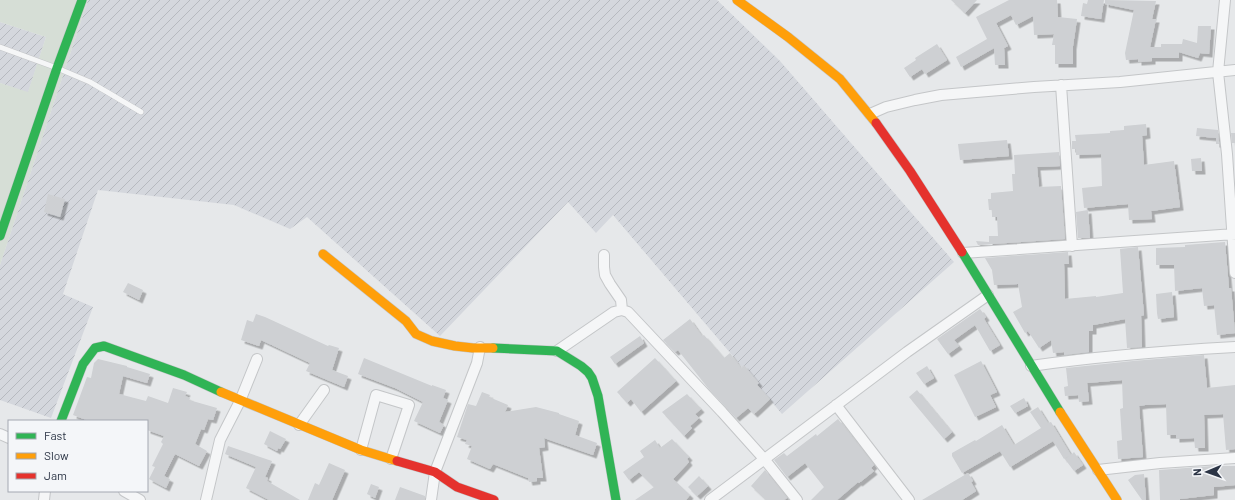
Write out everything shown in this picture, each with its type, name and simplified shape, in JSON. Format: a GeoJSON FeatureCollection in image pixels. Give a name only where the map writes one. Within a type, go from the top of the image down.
{"type":"FeatureCollection","features":[{"type":"Feature","properties":{"kind":"street"},"geometry":{"type":"LineString","coordinates":[[0,236],[57,68],[82,0]]}},
{"type":"Feature","properties":{"kind":"street"},"geometry":{"type":"LineString","coordinates":[[737,0],[788,37],[840,79],[870,114],[910,171],[963,253],[1031,366],[1117,500]]}},
{"type":"Feature","properties":{"kind":"street"},"geometry":{"type":"LineString","coordinates":[[1225,0],[1218,72],[1234,234],[1235,273]]}},
{"type":"Feature","properties":{"kind":"street"},"geometry":{"type":"LineString","coordinates":[[870,114],[886,107],[941,95],[1061,85],[1120,82],[1235,70]]}},
{"type":"Feature","properties":{"kind":"street"},"geometry":{"type":"LineString","coordinates":[[1061,85],[1072,246]]}},
{"type":"Feature","properties":{"kind":"street"},"geometry":{"type":"LineString","coordinates":[[963,253],[1234,234]]}},
{"type":"Feature","properties":{"kind":"street"},"geometry":{"type":"LineString","coordinates":[[323,254],[406,321],[416,334],[432,341],[473,348],[480,347],[557,351],[581,366],[592,378],[598,396],[616,500]]}},
{"type":"Feature","properties":{"kind":"street"},"geometry":{"type":"LineString","coordinates":[[604,255],[605,274],[621,300],[622,310]]}},
{"type":"Feature","properties":{"kind":"street"},"geometry":{"type":"LineString","coordinates":[[710,500],[836,404],[988,295]]}},
{"type":"Feature","properties":{"kind":"street"},"geometry":{"type":"LineString","coordinates":[[557,351],[610,315],[622,310],[628,312],[722,412],[797,500]]}},
{"type":"Feature","properties":{"kind":"street"},"geometry":{"type":"LineString","coordinates":[[61,420],[83,364],[95,348],[104,346],[184,375],[240,401],[361,450],[435,472],[457,487],[494,500]]}},
{"type":"Feature","properties":{"kind":"street"},"geometry":{"type":"LineString","coordinates":[[1031,366],[1083,358],[1143,352],[1235,346]]}},
{"type":"Feature","properties":{"kind":"street"},"geometry":{"type":"LineString","coordinates":[[431,500],[435,472],[478,363],[480,347]]}},
{"type":"Feature","properties":{"kind":"street"},"geometry":{"type":"LineString","coordinates":[[206,500],[220,440],[240,401],[257,359]]}},
{"type":"Feature","properties":{"kind":"street"},"geometry":{"type":"LineString","coordinates":[[299,425],[324,390]]}},
{"type":"Feature","properties":{"kind":"street"},"geometry":{"type":"LineString","coordinates":[[361,450],[376,395],[409,405],[391,459]]}},
{"type":"Feature","properties":{"kind":"street"},"geometry":{"type":"LineString","coordinates":[[836,404],[909,500]]}},
{"type":"Feature","properties":{"kind":"street"},"geometry":{"type":"LineString","coordinates":[[1098,470],[1160,463],[1235,458]]}},
{"type":"Feature","properties":{"kind":"street"},"geometry":{"type":"LineString","coordinates":[[126,492],[140,500]]}},
{"type":"Feature","properties":{"kind":"lane"},"geometry":{"type":"LineString","coordinates":[[0,47],[90,82],[141,112]]}},
{"type":"Feature","properties":{"kind":"shaded area"},"geometry":{"type":"Polygon","coordinates":[[[0,0],[88,0],[0,265],[0,83],[28,92],[46,37],[0,22],[0,0]]]}},
{"type":"Feature","properties":{"kind":"shaded area"},"geometry":{"type":"Polygon","coordinates":[[[88,0],[717,0],[780,61],[954,262],[782,414],[613,215],[596,233],[568,202],[440,336],[307,217],[290,229],[234,205],[98,190],[63,294],[93,307],[51,418],[0,400],[0,265],[88,0]]]}},
{"type":"Feature","properties":{"kind":"shaded area"},"geometry":{"type":"Polygon","coordinates":[[[0,22],[46,37],[28,93],[0,83],[0,22]]]}},
{"type":"Feature","properties":{"kind":"building"},"geometry":{"type":"Polygon","coordinates":[[[951,0],[977,0],[965,13],[951,0]]]}},
{"type":"Feature","properties":{"kind":"building"},"geometry":{"type":"Polygon","coordinates":[[[1009,0],[1057,0],[1058,17],[1077,19],[1073,46],[1073,64],[1055,64],[1055,45],[1052,45],[1054,34],[1034,35],[1033,16],[1016,25],[1011,15],[996,23],[1008,46],[1004,48],[1005,65],[995,65],[994,48],[961,67],[956,57],[987,39],[976,17],[1009,0]]]}},
{"type":"Feature","properties":{"kind":"building"},"geometry":{"type":"Polygon","coordinates":[[[1088,0],[1104,0],[1101,19],[1081,16],[1083,3],[1087,4],[1088,0]]]}},
{"type":"Feature","properties":{"kind":"building"},"geometry":{"type":"Polygon","coordinates":[[[1105,0],[1156,1],[1152,19],[1156,19],[1150,47],[1161,47],[1161,44],[1182,44],[1183,39],[1197,43],[1198,26],[1211,26],[1209,54],[1200,53],[1198,58],[1179,52],[1179,58],[1152,58],[1152,61],[1138,62],[1138,59],[1126,60],[1125,53],[1134,10],[1105,4],[1105,0]]]}},
{"type":"Feature","properties":{"kind":"building"},"geometry":{"type":"Polygon","coordinates":[[[937,44],[947,60],[925,74],[922,69],[910,77],[904,68],[916,60],[915,58],[937,44]]]}},
{"type":"Feature","properties":{"kind":"building"},"geometry":{"type":"Polygon","coordinates":[[[1146,124],[1147,135],[1142,136],[1144,165],[1174,161],[1180,207],[1151,211],[1152,219],[1129,220],[1128,204],[1084,208],[1082,188],[1102,186],[1101,154],[1076,155],[1076,149],[1072,149],[1072,141],[1076,141],[1075,135],[1110,133],[1110,131],[1124,130],[1124,126],[1146,124]]]}},
{"type":"Feature","properties":{"kind":"building"},"geometry":{"type":"Polygon","coordinates":[[[1197,128],[1218,130],[1219,144],[1216,144],[1216,138],[1196,136],[1197,128]]]}},
{"type":"Feature","properties":{"kind":"building"},"geometry":{"type":"Polygon","coordinates":[[[1231,133],[1235,133],[1235,143],[1232,143],[1231,133]]]}},
{"type":"Feature","properties":{"kind":"building"},"geometry":{"type":"Polygon","coordinates":[[[1007,140],[1009,156],[960,160],[958,144],[1007,140]]]}},
{"type":"Feature","properties":{"kind":"building"},"geometry":{"type":"Polygon","coordinates":[[[1059,152],[1060,166],[1037,167],[1039,187],[1061,186],[1065,239],[978,245],[976,241],[989,242],[989,236],[998,236],[997,217],[992,217],[992,210],[989,210],[988,199],[991,199],[991,193],[1013,191],[1012,174],[1015,174],[1014,155],[1059,152]]]}},
{"type":"Feature","properties":{"kind":"building"},"geometry":{"type":"Polygon","coordinates":[[[1201,158],[1202,171],[1192,171],[1191,159],[1201,158]]]}},
{"type":"Feature","properties":{"kind":"building"},"geometry":{"type":"Polygon","coordinates":[[[48,194],[65,199],[60,217],[44,212],[48,194]]]}},
{"type":"Feature","properties":{"kind":"building"},"geometry":{"type":"Polygon","coordinates":[[[1088,210],[1090,238],[1078,238],[1076,212],[1088,210]]]}},
{"type":"Feature","properties":{"kind":"building"},"geometry":{"type":"Polygon","coordinates":[[[1225,242],[1235,333],[1217,335],[1214,305],[1204,306],[1202,288],[1175,291],[1174,265],[1156,265],[1156,248],[1185,247],[1185,245],[1225,242]]]}},
{"type":"Feature","properties":{"kind":"building"},"geometry":{"type":"Polygon","coordinates":[[[1138,247],[1144,315],[1141,316],[1142,347],[1127,348],[1125,319],[1093,325],[1093,331],[1089,331],[1089,352],[1064,355],[1064,352],[1053,353],[1051,340],[1039,348],[1028,331],[1025,333],[1013,312],[1022,307],[1018,284],[994,285],[992,270],[985,258],[1068,252],[1069,264],[1064,264],[1065,299],[1096,297],[1123,293],[1120,249],[1138,247]]]}},
{"type":"Feature","properties":{"kind":"building"},"geometry":{"type":"Polygon","coordinates":[[[128,283],[143,290],[139,300],[123,292],[128,283]]]}},
{"type":"Feature","properties":{"kind":"building"},"geometry":{"type":"Polygon","coordinates":[[[1172,292],[1174,317],[1158,319],[1156,294],[1172,292]]]}},
{"type":"Feature","properties":{"kind":"building"},"geometry":{"type":"Polygon","coordinates":[[[980,309],[986,317],[984,319],[1000,345],[990,351],[975,325],[954,340],[959,346],[948,354],[937,339],[980,309]]]}},
{"type":"Feature","properties":{"kind":"building"},"geometry":{"type":"Polygon","coordinates":[[[256,314],[328,346],[339,348],[332,370],[348,376],[344,387],[306,371],[310,363],[261,340],[259,346],[241,340],[247,320],[253,322],[256,314]]]}},
{"type":"Feature","properties":{"kind":"building"},"geometry":{"type":"Polygon","coordinates":[[[690,319],[702,336],[704,335],[724,358],[730,353],[741,368],[744,365],[759,383],[757,385],[770,399],[754,414],[748,408],[736,418],[708,388],[678,350],[675,352],[663,340],[690,319]]]}},
{"type":"Feature","properties":{"kind":"building"},"geometry":{"type":"Polygon","coordinates":[[[640,336],[644,343],[615,364],[610,357],[640,336]]]}},
{"type":"Feature","properties":{"kind":"building"},"geometry":{"type":"Polygon","coordinates":[[[1204,355],[1207,388],[1235,385],[1235,449],[1226,450],[1223,414],[1204,415],[1205,448],[1195,448],[1194,438],[1176,439],[1176,435],[1167,435],[1166,404],[1145,405],[1139,406],[1143,457],[1118,459],[1117,441],[1122,440],[1120,409],[1123,408],[1122,380],[1087,383],[1089,401],[1079,402],[1078,395],[1065,396],[1064,387],[1068,386],[1066,368],[1204,355]]]}},
{"type":"Feature","properties":{"kind":"building"},"geometry":{"type":"Polygon","coordinates":[[[364,358],[432,386],[446,390],[443,398],[448,400],[439,422],[444,425],[440,433],[414,421],[423,402],[395,388],[358,374],[364,358]]]}},
{"type":"Feature","properties":{"kind":"building"},"geometry":{"type":"Polygon","coordinates":[[[655,358],[676,381],[641,412],[631,399],[627,403],[617,392],[655,358]]]}},
{"type":"Feature","properties":{"kind":"building"},"geometry":{"type":"Polygon","coordinates":[[[98,359],[127,366],[150,374],[147,383],[123,376],[119,394],[146,401],[148,396],[168,403],[173,388],[187,392],[185,396],[190,398],[189,400],[217,408],[213,420],[208,419],[204,430],[201,429],[195,444],[207,451],[199,466],[175,454],[164,476],[170,479],[166,488],[149,479],[155,467],[152,466],[163,444],[161,442],[164,436],[148,430],[148,420],[86,420],[73,415],[87,377],[91,378],[94,363],[98,359]]]}},
{"type":"Feature","properties":{"kind":"building"},"geometry":{"type":"Polygon","coordinates":[[[981,361],[997,392],[990,395],[996,407],[975,417],[954,375],[981,361]]]}},
{"type":"Feature","properties":{"kind":"building"},"geometry":{"type":"Polygon","coordinates":[[[927,366],[934,378],[924,384],[916,373],[927,366]]]}},
{"type":"Feature","properties":{"kind":"building"},"geometry":{"type":"Polygon","coordinates":[[[917,390],[952,432],[944,439],[909,397],[917,390]]]}},
{"type":"Feature","properties":{"kind":"building"},"geometry":{"type":"Polygon","coordinates":[[[482,392],[490,395],[489,397],[508,405],[505,412],[536,407],[559,413],[579,421],[575,435],[597,443],[593,455],[544,438],[545,447],[539,448],[543,478],[537,478],[537,481],[529,482],[528,478],[493,464],[490,469],[467,459],[472,446],[465,444],[467,440],[457,437],[468,404],[476,406],[482,392]]]}},
{"type":"Feature","properties":{"kind":"building"},"geometry":{"type":"Polygon","coordinates":[[[687,394],[701,409],[695,414],[699,418],[690,426],[692,428],[684,436],[662,412],[687,394]]]}},
{"type":"Feature","properties":{"kind":"building"},"geometry":{"type":"Polygon","coordinates":[[[1024,398],[1028,406],[1015,413],[1010,406],[1024,398]]]}},
{"type":"Feature","properties":{"kind":"building"},"geometry":{"type":"Polygon","coordinates":[[[1038,407],[1048,423],[1051,422],[1071,455],[1074,452],[1083,465],[1074,471],[1065,459],[1069,456],[1064,459],[1053,441],[1010,467],[1000,451],[962,473],[952,456],[952,453],[975,440],[976,441],[1002,425],[1014,445],[1041,428],[1030,412],[1038,407]]]}},
{"type":"Feature","properties":{"kind":"building"},"geometry":{"type":"Polygon","coordinates":[[[838,419],[874,465],[871,468],[874,471],[859,483],[858,482],[837,500],[811,500],[824,487],[805,463],[787,477],[774,460],[784,453],[787,456],[816,434],[817,436],[838,419]]]}},
{"type":"Feature","properties":{"kind":"building"},"geometry":{"type":"Polygon","coordinates":[[[270,431],[286,439],[277,451],[264,444],[270,431]]]}},
{"type":"Feature","properties":{"kind":"building"},"geometry":{"type":"Polygon","coordinates":[[[672,439],[689,457],[687,459],[689,462],[673,479],[690,495],[686,500],[635,500],[654,487],[639,472],[629,480],[623,472],[644,457],[640,451],[655,440],[660,448],[672,439]]]}},
{"type":"Feature","properties":{"kind":"building"},"geometry":{"type":"Polygon","coordinates":[[[228,446],[272,461],[265,477],[268,478],[267,481],[300,500],[269,500],[246,488],[256,467],[225,454],[228,446]]]}},
{"type":"Feature","properties":{"kind":"building"},"geometry":{"type":"Polygon","coordinates":[[[329,463],[345,470],[332,500],[308,500],[315,483],[319,485],[329,463]]]}},
{"type":"Feature","properties":{"kind":"building"},"geometry":{"type":"Polygon","coordinates":[[[1235,466],[1235,485],[1214,487],[1214,495],[1180,500],[1160,500],[1159,470],[1235,466]]]}},
{"type":"Feature","properties":{"kind":"building"},"geometry":{"type":"Polygon","coordinates":[[[765,470],[787,498],[784,500],[766,500],[751,486],[765,470]]]}},
{"type":"Feature","properties":{"kind":"building"},"geometry":{"type":"Polygon","coordinates":[[[968,473],[973,481],[971,482],[976,491],[962,500],[922,500],[968,473]]]}},
{"type":"Feature","properties":{"kind":"building"},"geometry":{"type":"Polygon","coordinates":[[[1144,474],[1146,500],[1142,500],[1128,480],[1135,475],[1144,474]]]}},
{"type":"Feature","properties":{"kind":"building"},"geometry":{"type":"Polygon","coordinates":[[[699,476],[708,486],[697,496],[688,487],[699,476]]]}},
{"type":"Feature","properties":{"kind":"building"},"geometry":{"type":"Polygon","coordinates":[[[371,484],[379,487],[375,498],[367,494],[371,484]]]}},
{"type":"Feature","properties":{"kind":"building"},"geometry":{"type":"Polygon","coordinates":[[[400,487],[425,496],[425,500],[395,500],[400,487]]]}},
{"type":"Feature","properties":{"kind":"traffic: fast"},"geometry":{"type":"LineString","coordinates":[[0,236],[57,68],[82,0]]}},
{"type":"Feature","properties":{"kind":"traffic: fast"},"geometry":{"type":"LineString","coordinates":[[962,252],[1060,412]]}},
{"type":"Feature","properties":{"kind":"traffic: fast"},"geometry":{"type":"LineString","coordinates":[[61,420],[83,364],[95,348],[104,346],[184,375],[221,392]]}},
{"type":"Feature","properties":{"kind":"traffic: fast"},"geometry":{"type":"LineString","coordinates":[[493,348],[557,351],[588,372],[592,378],[598,396],[616,500]]}},
{"type":"Feature","properties":{"kind":"traffic: slow"},"geometry":{"type":"LineString","coordinates":[[737,0],[788,37],[840,79],[876,123]]}},
{"type":"Feature","properties":{"kind":"traffic: slow"},"geometry":{"type":"LineString","coordinates":[[323,254],[406,321],[416,334],[432,341],[455,346],[493,348]]}},
{"type":"Feature","properties":{"kind":"traffic: slow"},"geometry":{"type":"LineString","coordinates":[[221,392],[361,450],[397,461]]}},
{"type":"Feature","properties":{"kind":"traffic: slow"},"geometry":{"type":"LineString","coordinates":[[1060,412],[1117,500]]}},
{"type":"Feature","properties":{"kind":"traffic: jam"},"geometry":{"type":"LineString","coordinates":[[876,123],[910,171],[962,252]]}},
{"type":"Feature","properties":{"kind":"traffic: jam"},"geometry":{"type":"LineString","coordinates":[[397,461],[435,472],[457,487],[494,500]]}}]}
